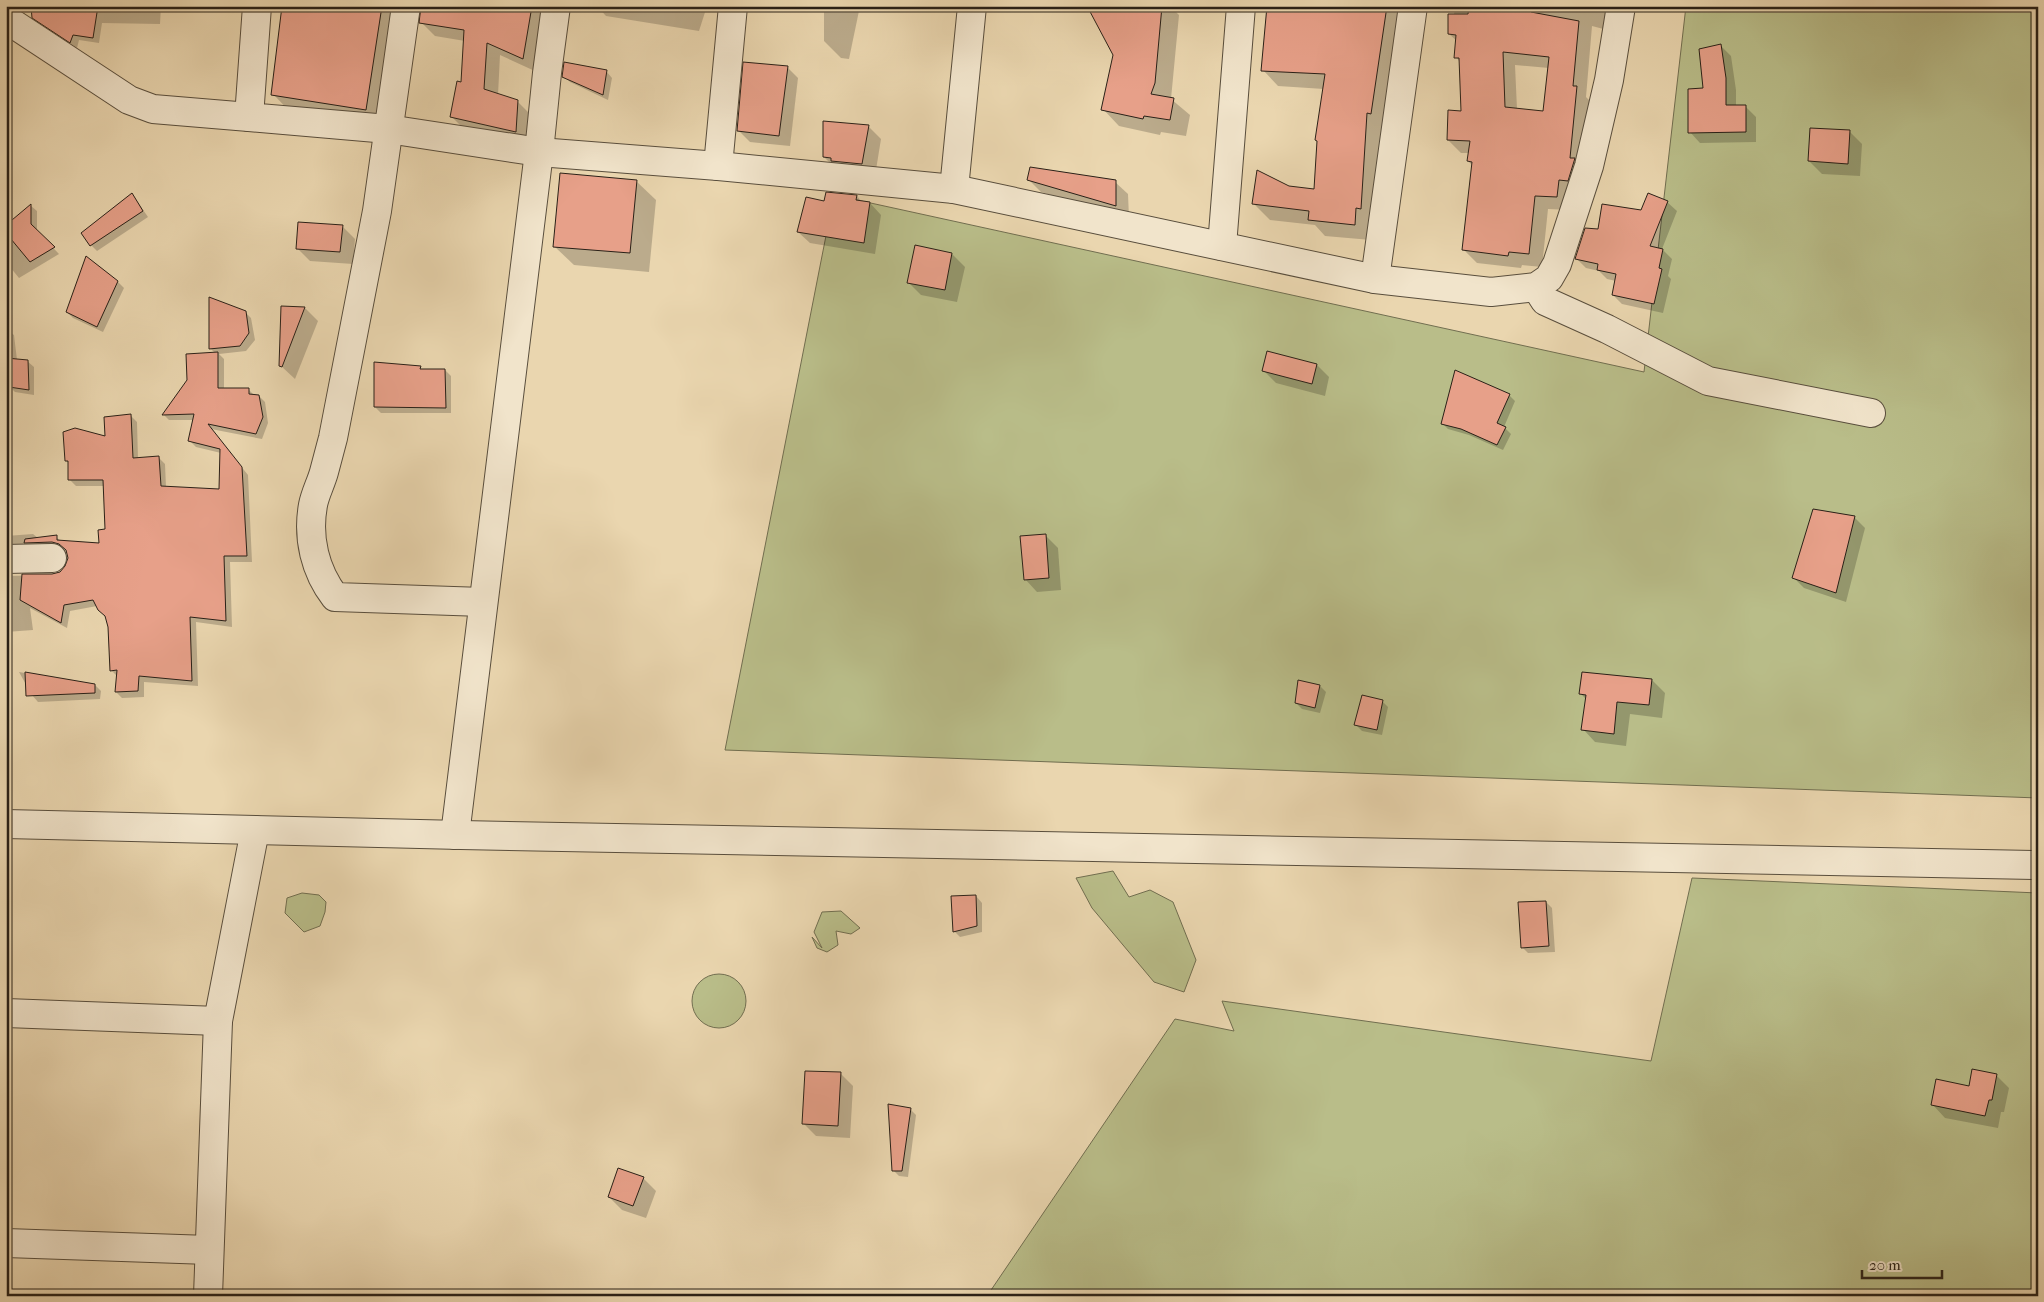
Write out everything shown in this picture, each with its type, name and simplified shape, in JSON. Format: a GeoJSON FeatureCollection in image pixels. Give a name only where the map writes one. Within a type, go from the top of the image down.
{"type":"FeatureCollection","features":[{"type":"Feature","properties":{"kind":"street"},"geometry":{"type":"LineString","coordinates":[[249,117],[257,6]]}},
{"type":"Feature","properties":{"kind":"street"},"geometry":{"type":"LineString","coordinates":[[406,6],[378,211],[333,438],[313,504],[310,530],[314,557],[325,584],[335,597],[483,602]]}},
{"type":"Feature","properties":{"kind":"street"},"geometry":{"type":"LineString","coordinates":[[455,835],[556,6]]}},
{"type":"Feature","properties":{"kind":"street"},"geometry":{"type":"LineString","coordinates":[[718,166],[733,6]]}},
{"type":"Feature","properties":{"kind":"street"},"geometry":{"type":"LineString","coordinates":[[954,188],[972,6]]}},
{"type":"Feature","properties":{"kind":"street"},"geometry":{"type":"LineString","coordinates":[[1222,246],[1241,6]]}},
{"type":"Feature","properties":{"kind":"street"},"geometry":{"type":"LineString","coordinates":[[1375,278],[1413,6]]}},
{"type":"Feature","properties":{"kind":"street"},"geometry":{"type":"LineString","coordinates":[[6,19],[129,100],[153,109],[388,129],[539,152],[718,166],[954,188],[1375,278],[1491,292],[1536,287],[1549,278],[1557,264],[1590,166],[1609,80],[1621,6]]}},
{"type":"Feature","properties":{"kind":"street"},"geometry":{"type":"LineString","coordinates":[[1536,287],[1545,301],[1608,329],[1708,381],[1871,413]]}},
{"type":"Feature","properties":{"kind":"street"},"geometry":{"type":"LineString","coordinates":[[6,559],[52,558]]}},
{"type":"Feature","properties":{"kind":"street"},"geometry":{"type":"LineString","coordinates":[[6,824],[455,835],[2038,865]]}},
{"type":"Feature","properties":{"kind":"street"},"geometry":{"type":"LineString","coordinates":[[208,1296],[218,1021],[255,830]]}},
{"type":"Feature","properties":{"kind":"street"},"geometry":{"type":"LineString","coordinates":[[6,1012],[218,1021]]}},
{"type":"Feature","properties":{"kind":"street"},"geometry":{"type":"LineString","coordinates":[[6,1243],[209,1250]]}},
{"type":"Feature","properties":{"kind":"green space"},"geometry":{"type":"Polygon","coordinates":[[[1686,6],[2038,6],[2038,798],[725,750],[834,195],[1644,372],[1686,6]]]}},
{"type":"Feature","properties":{"kind":"green space"},"geometry":{"type":"Polygon","coordinates":[[[1113,871],[1129,897],[1150,890],[1173,902],[1196,960],[1184,992],[1154,982],[1092,908],[1076,878],[1113,871]]]}},
{"type":"Feature","properties":{"kind":"green space"},"geometry":{"type":"Polygon","coordinates":[[[1692,878],[2038,893],[2038,1296],[987,1296],[1175,1019],[1234,1031],[1222,1001],[1651,1061],[1692,878]]]}},
{"type":"Feature","properties":{"kind":"green space"},"geometry":{"type":"Polygon","coordinates":[[[302,893],[319,895],[326,902],[320,926],[304,932],[285,913],[287,898],[302,893]]]}},
{"type":"Feature","properties":{"kind":"green space"},"geometry":{"type":"Polygon","coordinates":[[[841,911],[860,928],[851,934],[836,931],[838,945],[827,952],[817,948],[812,937],[822,948],[814,932],[822,912],[841,911]]]}},
{"type":"Feature","properties":{"kind":"green space"},"geometry":{"type":"Polygon","coordinates":[[[719,974],[729,976],[738,982],[744,991],[746,1001],[744,1011],[738,1020],[729,1026],[719,1028],[709,1026],[700,1020],[694,1011],[692,1001],[694,991],[700,982],[709,976],[719,974]]]}},
{"type":"Feature","properties":{"kind":"building"},"geometry":{"type":"Polygon","coordinates":[[[31,6],[98,6],[93,38],[73,35],[70,43],[32,18],[31,6]]]}},
{"type":"Feature","properties":{"kind":"building"},"geometry":{"type":"Polygon","coordinates":[[[282,6],[382,6],[366,110],[271,95],[282,6]]]}},
{"type":"Feature","properties":{"kind":"building"},"geometry":{"type":"Polygon","coordinates":[[[421,6],[532,6],[523,59],[487,43],[484,89],[518,100],[516,132],[450,117],[457,81],[461,82],[464,30],[419,23],[421,6]]]}},
{"type":"Feature","properties":{"kind":"building"},"geometry":{"type":"Polygon","coordinates":[[[1087,6],[1162,6],[1155,83],[1151,94],[1174,98],[1170,120],[1144,116],[1143,119],[1101,110],[1113,55],[1087,6]]]}},
{"type":"Feature","properties":{"kind":"building"},"geometry":{"type":"Polygon","coordinates":[[[1267,6],[1387,6],[1371,114],[1367,113],[1361,209],[1356,208],[1355,225],[1308,220],[1309,211],[1252,204],[1257,170],[1289,186],[1314,189],[1317,141],[1315,140],[1325,74],[1261,71],[1267,6]]]}},
{"type":"Feature","properties":{"kind":"building"},"geometry":{"type":"Polygon","coordinates":[[[1469,6],[1532,6],[1531,12],[1579,21],[1573,86],[1577,86],[1570,158],[1575,158],[1568,181],[1559,180],[1557,197],[1535,196],[1529,254],[1509,252],[1508,256],[1462,250],[1472,162],[1467,161],[1470,141],[1447,140],[1448,110],[1461,111],[1459,58],[1454,58],[1456,35],[1448,34],[1448,14],[1468,14],[1469,6]],[[1503,52],[1505,107],[1543,111],[1549,57],[1503,52]]]}},
{"type":"Feature","properties":{"kind":"building"},"geometry":{"type":"Polygon","coordinates":[[[1721,44],[1726,78],[1726,105],[1746,105],[1746,132],[1688,133],[1688,89],[1703,88],[1699,49],[1721,44]]]}},
{"type":"Feature","properties":{"kind":"building"},"geometry":{"type":"Polygon","coordinates":[[[564,62],[607,70],[603,95],[562,77],[564,62]]]}},
{"type":"Feature","properties":{"kind":"building"},"geometry":{"type":"Polygon","coordinates":[[[743,62],[788,66],[779,136],[737,131],[743,62]]]}},
{"type":"Feature","properties":{"kind":"building"},"geometry":{"type":"Polygon","coordinates":[[[823,121],[869,125],[862,164],[831,161],[831,158],[823,157],[823,121]]]}},
{"type":"Feature","properties":{"kind":"building"},"geometry":{"type":"Polygon","coordinates":[[[1810,128],[1850,130],[1848,164],[1808,161],[1810,128]]]}},
{"type":"Feature","properties":{"kind":"building"},"geometry":{"type":"Polygon","coordinates":[[[1030,167],[1116,180],[1116,206],[1027,180],[1030,167]]]}},
{"type":"Feature","properties":{"kind":"building"},"geometry":{"type":"Polygon","coordinates":[[[560,173],[637,180],[630,253],[553,247],[560,173]]]}},
{"type":"Feature","properties":{"kind":"building"},"geometry":{"type":"Polygon","coordinates":[[[826,192],[857,195],[856,200],[870,202],[864,243],[797,232],[806,197],[824,201],[826,192]]]}},
{"type":"Feature","properties":{"kind":"building"},"geometry":{"type":"Polygon","coordinates":[[[132,193],[143,211],[90,246],[81,233],[132,193]]]}},
{"type":"Feature","properties":{"kind":"building"},"geometry":{"type":"Polygon","coordinates":[[[1648,193],[1668,201],[1650,246],[1663,249],[1659,268],[1662,269],[1654,304],[1612,295],[1616,274],[1597,270],[1598,264],[1575,259],[1585,228],[1598,229],[1602,204],[1641,210],[1648,193]]]}},
{"type":"Feature","properties":{"kind":"building"},"geometry":{"type":"Polygon","coordinates":[[[31,204],[31,224],[55,247],[30,262],[6,233],[6,225],[31,204]]]}},
{"type":"Feature","properties":{"kind":"building"},"geometry":{"type":"Polygon","coordinates":[[[298,222],[343,225],[340,252],[296,249],[298,222]]]}},
{"type":"Feature","properties":{"kind":"building"},"geometry":{"type":"Polygon","coordinates":[[[915,245],[952,253],[945,290],[907,283],[915,245]]]}},
{"type":"Feature","properties":{"kind":"building"},"geometry":{"type":"Polygon","coordinates":[[[86,256],[118,281],[97,327],[66,312],[86,256]]]}},
{"type":"Feature","properties":{"kind":"building"},"geometry":{"type":"Polygon","coordinates":[[[209,297],[246,311],[249,333],[240,346],[209,349],[209,297]]]}},
{"type":"Feature","properties":{"kind":"building"},"geometry":{"type":"Polygon","coordinates":[[[281,306],[305,307],[282,367],[279,366],[281,306]]]}},
{"type":"Feature","properties":{"kind":"building"},"geometry":{"type":"Polygon","coordinates":[[[1267,351],[1317,364],[1312,384],[1262,371],[1267,351]]]}},
{"type":"Feature","properties":{"kind":"building"},"geometry":{"type":"Polygon","coordinates":[[[218,352],[218,388],[249,388],[249,394],[259,395],[263,417],[256,434],[208,424],[242,467],[247,556],[224,556],[226,621],[190,617],[192,681],[139,676],[138,691],[115,692],[117,670],[110,671],[108,627],[105,616],[98,610],[93,600],[64,605],[61,623],[20,600],[22,574],[52,574],[60,572],[68,558],[66,550],[59,544],[52,542],[24,543],[25,539],[57,535],[57,540],[99,543],[98,530],[105,529],[103,480],[68,480],[68,461],[65,461],[63,432],[75,428],[105,436],[104,417],[131,414],[133,458],[159,456],[161,486],[219,489],[220,449],[188,441],[194,414],[162,415],[187,380],[186,354],[218,352]]]}},
{"type":"Feature","properties":{"kind":"building"},"geometry":{"type":"Polygon","coordinates":[[[6,358],[28,360],[29,390],[9,387],[6,358]]]}},
{"type":"Feature","properties":{"kind":"building"},"geometry":{"type":"Polygon","coordinates":[[[374,362],[421,366],[420,369],[445,369],[446,408],[374,407],[374,362]]]}},
{"type":"Feature","properties":{"kind":"building"},"geometry":{"type":"Polygon","coordinates":[[[1455,370],[1510,394],[1497,423],[1506,427],[1497,445],[1461,429],[1441,424],[1455,370]]]}},
{"type":"Feature","properties":{"kind":"building"},"geometry":{"type":"Polygon","coordinates":[[[1813,509],[1855,516],[1836,593],[1792,578],[1813,509]]]}},
{"type":"Feature","properties":{"kind":"building"},"geometry":{"type":"Polygon","coordinates":[[[1046,534],[1049,578],[1024,580],[1020,536],[1046,534]]]}},
{"type":"Feature","properties":{"kind":"building"},"geometry":{"type":"Polygon","coordinates":[[[25,672],[95,684],[95,693],[26,696],[25,672]]]}},
{"type":"Feature","properties":{"kind":"building"},"geometry":{"type":"Polygon","coordinates":[[[1582,672],[1652,679],[1649,705],[1617,702],[1614,734],[1581,730],[1586,695],[1579,694],[1582,672]]]}},
{"type":"Feature","properties":{"kind":"building"},"geometry":{"type":"Polygon","coordinates":[[[1298,680],[1320,685],[1315,708],[1295,703],[1298,680]]]}},
{"type":"Feature","properties":{"kind":"building"},"geometry":{"type":"Polygon","coordinates":[[[1362,695],[1383,700],[1377,730],[1354,725],[1362,695]]]}},
{"type":"Feature","properties":{"kind":"building"},"geometry":{"type":"Polygon","coordinates":[[[976,895],[977,926],[953,932],[951,896],[976,895]]]}},
{"type":"Feature","properties":{"kind":"building"},"geometry":{"type":"Polygon","coordinates":[[[1546,901],[1549,946],[1521,948],[1518,902],[1546,901]]]}},
{"type":"Feature","properties":{"kind":"building"},"geometry":{"type":"Polygon","coordinates":[[[1972,1069],[1997,1074],[1992,1100],[1989,1100],[1985,1116],[1931,1105],[1936,1079],[1969,1086],[1972,1069]]]}},
{"type":"Feature","properties":{"kind":"building"},"geometry":{"type":"Polygon","coordinates":[[[805,1071],[841,1072],[838,1126],[802,1124],[805,1071]]]}},
{"type":"Feature","properties":{"kind":"building"},"geometry":{"type":"Polygon","coordinates":[[[888,1104],[911,1108],[902,1171],[892,1171],[888,1104]]]}},
{"type":"Feature","properties":{"kind":"building"},"geometry":{"type":"Polygon","coordinates":[[[618,1168],[644,1177],[633,1206],[608,1197],[618,1168]]]}}]}
